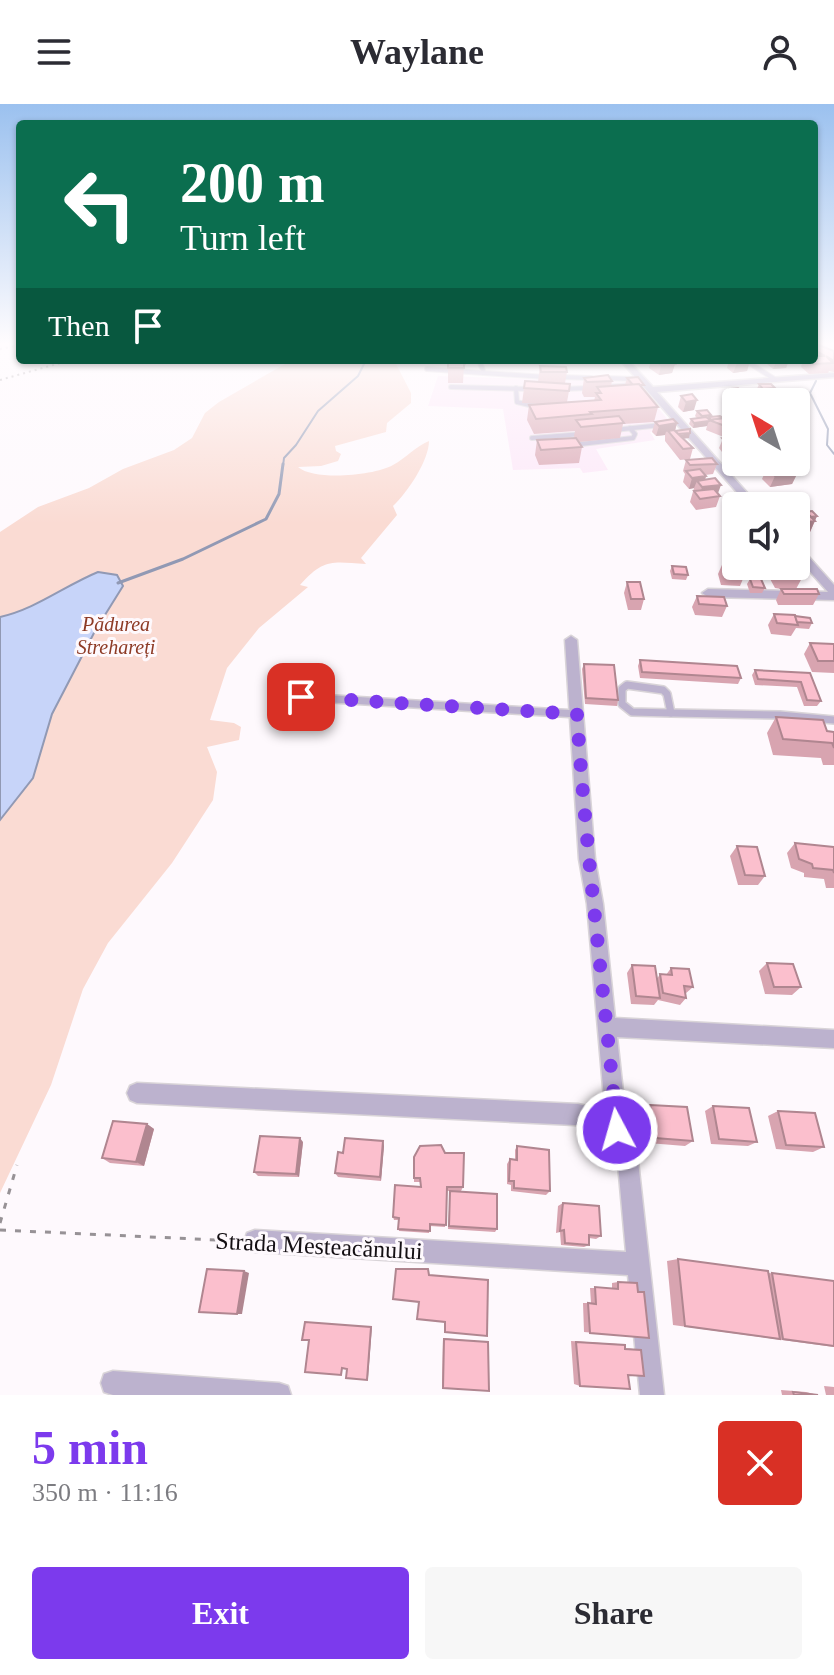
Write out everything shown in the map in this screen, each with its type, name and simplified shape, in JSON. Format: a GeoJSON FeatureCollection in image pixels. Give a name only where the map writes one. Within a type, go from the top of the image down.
{"type":"FeatureCollection","features":[{"type":"Feature","properties":{"kind":"street"},"geometry":{"type":"LineString","coordinates":[[661,403],[741,492]]}},
{"type":"Feature","properties":{"kind":"street"},"geometry":{"type":"LineString","coordinates":[[810,566],[834,594]]}},
{"type":"Feature","properties":{"kind":"street"},"geometry":{"type":"LineString","coordinates":[[708,593],[834,594]]}},
{"type":"Feature","properties":{"kind":"street"},"geometry":{"type":"LineString","coordinates":[[571,640],[587,859],[595,904],[617,1130],[627,1152],[652,1395]]}},
{"type":"Feature","properties":{"kind":"street"},"geometry":{"type":"LineString","coordinates":[[607,1027],[834,1039]]}},
{"type":"Feature","properties":{"kind":"street"},"geometry":{"type":"LineString","coordinates":[[137,1093],[578,1114],[599,1117],[617,1130]]}},
{"type":"Feature","properties":{"kind":"street","name":"Strada Mesteacănului"},"geometry":{"type":"LineString","coordinates":[[255,1241],[638,1264]]}},
{"type":"Feature","properties":{"kind":"street"},"geometry":{"type":"LineString","coordinates":[[113,1383],[279,1395]]}},
{"type":"Feature","properties":{"kind":"lane"},"geometry":{"type":"LineString","coordinates":[[523,403],[542,407]]}},
{"type":"Feature","properties":{"kind":"lane"},"geometry":{"type":"LineString","coordinates":[[606,431],[679,423]]}},
{"type":"Feature","properties":{"kind":"lane"},"geometry":{"type":"LineString","coordinates":[[572,445],[633,438],[635,434],[630,428]]}},
{"type":"Feature","properties":{"kind":"lane"},"geometry":{"type":"LineString","coordinates":[[532,438],[593,433]]}},
{"type":"Feature","properties":{"kind":"lane"},"geometry":{"type":"LineString","coordinates":[[566,435],[578,453]]}},
{"type":"Feature","properties":{"kind":"lane"},"geometry":{"type":"LineString","coordinates":[[671,713],[667,694],[663,690],[627,685],[622,689],[624,708],[632,712],[671,713],[780,715],[834,720]]}},
{"type":"Feature","properties":{"kind":"lane"},"geometry":{"type":"LineString","coordinates":[[301,697],[577,714]]}},
{"type":"Feature","properties":{"kind":"path"},"geometry":{"type":"LineString","coordinates":[[0,1223],[17,1165]]}},
{"type":"Feature","properties":{"kind":"path","name":"Strada Mesteacănului"},"geometry":{"type":"LineString","coordinates":[[0,1230],[255,1241]]}},
{"type":"Feature","properties":{"kind":"shaded area"},"geometry":{"type":"Polygon","coordinates":[[[429,403],[654,403],[675,428],[650,432],[655,440],[596,449],[608,470],[583,473],[580,468],[513,470],[503,409],[428,406],[429,403]]]}},
{"type":"Feature","properties":{"kind":"green space","name":"Pădurea Strehareți"},"geometry":{"type":"Polygon","coordinates":[[[217,403],[411,403],[387,423],[386,432],[335,446],[341,454],[338,461],[321,466],[298,467],[330,475],[372,472],[393,465],[429,441],[428,449],[411,484],[393,506],[397,515],[361,558],[366,564],[337,563],[316,570],[300,585],[308,587],[259,628],[227,668],[210,720],[241,727],[239,740],[207,747],[217,772],[213,800],[172,863],[108,943],[83,989],[51,1085],[0,1193],[0,532],[38,507],[174,450],[192,438],[205,413],[217,403]]]}},
{"type":"Feature","properties":{"kind":"water"},"geometry":{"type":"Polygon","coordinates":[[[98,572],[117,575],[123,586],[95,631],[52,714],[33,778],[0,820],[0,617],[26,609],[98,572]]]}},
{"type":"Feature","properties":{"kind":"building"},"geometry":{"type":"Polygon","coordinates":[[[655,403],[658,407],[536,419],[529,405],[655,403]]]}},
{"type":"Feature","properties":{"kind":"building"},"geometry":{"type":"Polygon","coordinates":[[[707,410],[711,415],[702,416],[697,411],[707,410]]]}},
{"type":"Feature","properties":{"kind":"building"},"geometry":{"type":"Polygon","coordinates":[[[619,416],[624,423],[581,427],[576,420],[619,416]]]}},
{"type":"Feature","properties":{"kind":"building"},"geometry":{"type":"Polygon","coordinates":[[[706,417],[709,421],[694,423],[691,419],[706,417]]]}},
{"type":"Feature","properties":{"kind":"building"},"geometry":{"type":"Polygon","coordinates":[[[722,418],[722,425],[709,420],[722,418]]]}},
{"type":"Feature","properties":{"kind":"building"},"geometry":{"type":"Polygon","coordinates":[[[673,419],[677,423],[659,426],[655,422],[673,419]]]}},
{"type":"Feature","properties":{"kind":"building"},"geometry":{"type":"Polygon","coordinates":[[[690,429],[690,433],[678,434],[675,431],[690,429]]]}},
{"type":"Feature","properties":{"kind":"building"},"geometry":{"type":"Polygon","coordinates":[[[674,430],[693,448],[683,449],[668,431],[674,430]]]}},
{"type":"Feature","properties":{"kind":"building"},"geometry":{"type":"Polygon","coordinates":[[[576,438],[582,447],[541,450],[537,440],[576,438]]]}},
{"type":"Feature","properties":{"kind":"building"},"geometry":{"type":"Polygon","coordinates":[[[712,458],[717,464],[690,465],[686,460],[712,458]]]}},
{"type":"Feature","properties":{"kind":"building"},"geometry":{"type":"Polygon","coordinates":[[[700,469],[706,476],[692,478],[686,471],[700,469]]]}},
{"type":"Feature","properties":{"kind":"building"},"geometry":{"type":"Polygon","coordinates":[[[715,478],[721,485],[702,487],[697,481],[715,478]]]}},
{"type":"Feature","properties":{"kind":"building"},"geometry":{"type":"Polygon","coordinates":[[[714,489],[720,496],[700,499],[694,491],[714,489]]]}},
{"type":"Feature","properties":{"kind":"building"},"geometry":{"type":"Polygon","coordinates":[[[672,566],[686,567],[688,575],[674,574],[672,566]]]}},
{"type":"Feature","properties":{"kind":"building"},"geometry":{"type":"Polygon","coordinates":[[[750,580],[761,580],[765,588],[753,587],[750,580]]]}},
{"type":"Feature","properties":{"kind":"building"},"geometry":{"type":"Polygon","coordinates":[[[627,582],[640,582],[644,599],[631,599],[627,582]]]}},
{"type":"Feature","properties":{"kind":"building"},"geometry":{"type":"Polygon","coordinates":[[[781,589],[817,589],[819,594],[784,594],[781,589]]]}},
{"type":"Feature","properties":{"kind":"building"},"geometry":{"type":"Polygon","coordinates":[[[697,596],[724,597],[727,606],[699,604],[697,596]]]}},
{"type":"Feature","properties":{"kind":"building"},"geometry":{"type":"Polygon","coordinates":[[[774,614],[795,615],[798,625],[777,623],[774,614]]]}},
{"type":"Feature","properties":{"kind":"building"},"geometry":{"type":"Polygon","coordinates":[[[795,616],[810,618],[812,623],[797,622],[795,616]]]}},
{"type":"Feature","properties":{"kind":"building"},"geometry":{"type":"Polygon","coordinates":[[[810,643],[834,644],[834,661],[818,661],[810,643]]]}},
{"type":"Feature","properties":{"kind":"building"},"geometry":{"type":"Polygon","coordinates":[[[640,660],[737,666],[741,678],[642,672],[640,660]]]}},
{"type":"Feature","properties":{"kind":"building"},"geometry":{"type":"Polygon","coordinates":[[[584,664],[614,665],[618,700],[586,698],[584,664]]]}},
{"type":"Feature","properties":{"kind":"building"},"geometry":{"type":"Polygon","coordinates":[[[755,670],[810,673],[821,701],[807,700],[801,682],[758,679],[755,670]]]}},
{"type":"Feature","properties":{"kind":"building"},"geometry":{"type":"Polygon","coordinates":[[[776,717],[823,720],[827,731],[834,732],[834,748],[832,743],[783,739],[776,717]]]}},
{"type":"Feature","properties":{"kind":"building"},"geometry":{"type":"Polygon","coordinates":[[[795,843],[834,847],[834,873],[833,870],[813,868],[812,864],[799,859],[795,843]]]}},
{"type":"Feature","properties":{"kind":"building"},"geometry":{"type":"Polygon","coordinates":[[[737,846],[757,847],[765,876],[745,875],[737,846]]]}},
{"type":"Feature","properties":{"kind":"building"},"geometry":{"type":"Polygon","coordinates":[[[767,963],[793,964],[801,987],[774,987],[767,963]]]}},
{"type":"Feature","properties":{"kind":"building"},"geometry":{"type":"Polygon","coordinates":[[[632,965],[655,966],[660,998],[636,996],[632,965]]]}},
{"type":"Feature","properties":{"kind":"building"},"geometry":{"type":"Polygon","coordinates":[[[671,968],[689,969],[693,987],[684,986],[686,998],[663,993],[660,974],[672,975],[671,968]]]}},
{"type":"Feature","properties":{"kind":"building"},"geometry":{"type":"Polygon","coordinates":[[[650,1105],[687,1107],[693,1141],[655,1138],[650,1105]]]}},
{"type":"Feature","properties":{"kind":"building"},"geometry":{"type":"Polygon","coordinates":[[[713,1106],[749,1108],[757,1142],[719,1139],[713,1106]]]}},
{"type":"Feature","properties":{"kind":"building"},"geometry":{"type":"Polygon","coordinates":[[[778,1111],[815,1113],[824,1147],[786,1145],[778,1111]]]}},
{"type":"Feature","properties":{"kind":"building"},"geometry":{"type":"Polygon","coordinates":[[[113,1121],[147,1124],[136,1162],[102,1158],[113,1121]]]}},
{"type":"Feature","properties":{"kind":"building"},"geometry":{"type":"Polygon","coordinates":[[[260,1136],[300,1138],[296,1174],[254,1172],[260,1136]]]}},
{"type":"Feature","properties":{"kind":"building"},"geometry":{"type":"Polygon","coordinates":[[[345,1138],[383,1141],[380,1177],[335,1173],[338,1152],[343,1153],[345,1138]]]}},
{"type":"Feature","properties":{"kind":"building"},"geometry":{"type":"Polygon","coordinates":[[[441,1145],[445,1153],[464,1153],[463,1187],[447,1187],[446,1225],[430,1224],[430,1231],[398,1229],[399,1218],[393,1217],[395,1185],[421,1187],[420,1178],[414,1178],[414,1157],[420,1146],[441,1145]]]}},
{"type":"Feature","properties":{"kind":"building"},"geometry":{"type":"Polygon","coordinates":[[[517,1146],[549,1150],[550,1191],[514,1188],[514,1181],[509,1181],[510,1159],[517,1160],[517,1146]]]}},
{"type":"Feature","properties":{"kind":"building"},"geometry":{"type":"Polygon","coordinates":[[[450,1191],[497,1194],[497,1229],[449,1226],[450,1191]]]}},
{"type":"Feature","properties":{"kind":"building"},"geometry":{"type":"Polygon","coordinates":[[[563,1203],[599,1206],[601,1236],[589,1235],[589,1245],[565,1243],[564,1230],[560,1231],[563,1203]]]}},
{"type":"Feature","properties":{"kind":"building"},"geometry":{"type":"Polygon","coordinates":[[[678,1259],[768,1271],[780,1339],[685,1326],[678,1259]]]}},
{"type":"Feature","properties":{"kind":"building"},"geometry":{"type":"Polygon","coordinates":[[[207,1269],[244,1271],[237,1314],[199,1312],[207,1269]]]}},
{"type":"Feature","properties":{"kind":"building"},"geometry":{"type":"Polygon","coordinates":[[[396,1269],[428,1269],[429,1275],[488,1280],[487,1336],[445,1332],[445,1322],[417,1319],[419,1302],[393,1299],[396,1269]]]}},
{"type":"Feature","properties":{"kind":"building"},"geometry":{"type":"Polygon","coordinates":[[[772,1273],[834,1281],[834,1346],[783,1339],[772,1273]]]}},
{"type":"Feature","properties":{"kind":"building"},"geometry":{"type":"Polygon","coordinates":[[[618,1282],[637,1283],[638,1292],[644,1292],[649,1338],[590,1333],[588,1303],[596,1304],[595,1287],[618,1289],[618,1282]]]}},
{"type":"Feature","properties":{"kind":"building"},"geometry":{"type":"Polygon","coordinates":[[[305,1322],[371,1327],[367,1380],[346,1378],[347,1369],[342,1368],[341,1375],[305,1372],[309,1340],[302,1340],[305,1322]]]}},
{"type":"Feature","properties":{"kind":"building"},"geometry":{"type":"Polygon","coordinates":[[[444,1339],[488,1342],[489,1391],[443,1388],[444,1339]]]}},
{"type":"Feature","properties":{"kind":"building"},"geometry":{"type":"Polygon","coordinates":[[[576,1342],[625,1345],[625,1349],[641,1350],[644,1376],[628,1375],[630,1389],[580,1386],[576,1342]]]}},
{"type":"Feature","properties":{"kind":"waterway"},"geometry":{"type":"LineString","coordinates":[[283,466],[284,458],[327,403]]}},
{"type":"Feature","properties":{"kind":"waterway"},"geometry":{"type":"LineString","coordinates":[[815,403],[828,429],[827,445],[834,454]]}},
{"type":"Feature","properties":{"kind":"waterway"},"geometry":{"type":"LineString","coordinates":[[118,583],[183,559],[266,519],[279,494],[283,464]]}},
{"type":"Feature","properties":{"kind":"route"},"geometry":{"type":"LineString","coordinates":[[301,697],[577,714],[587,859],[595,904],[617,1130]]}}]}
